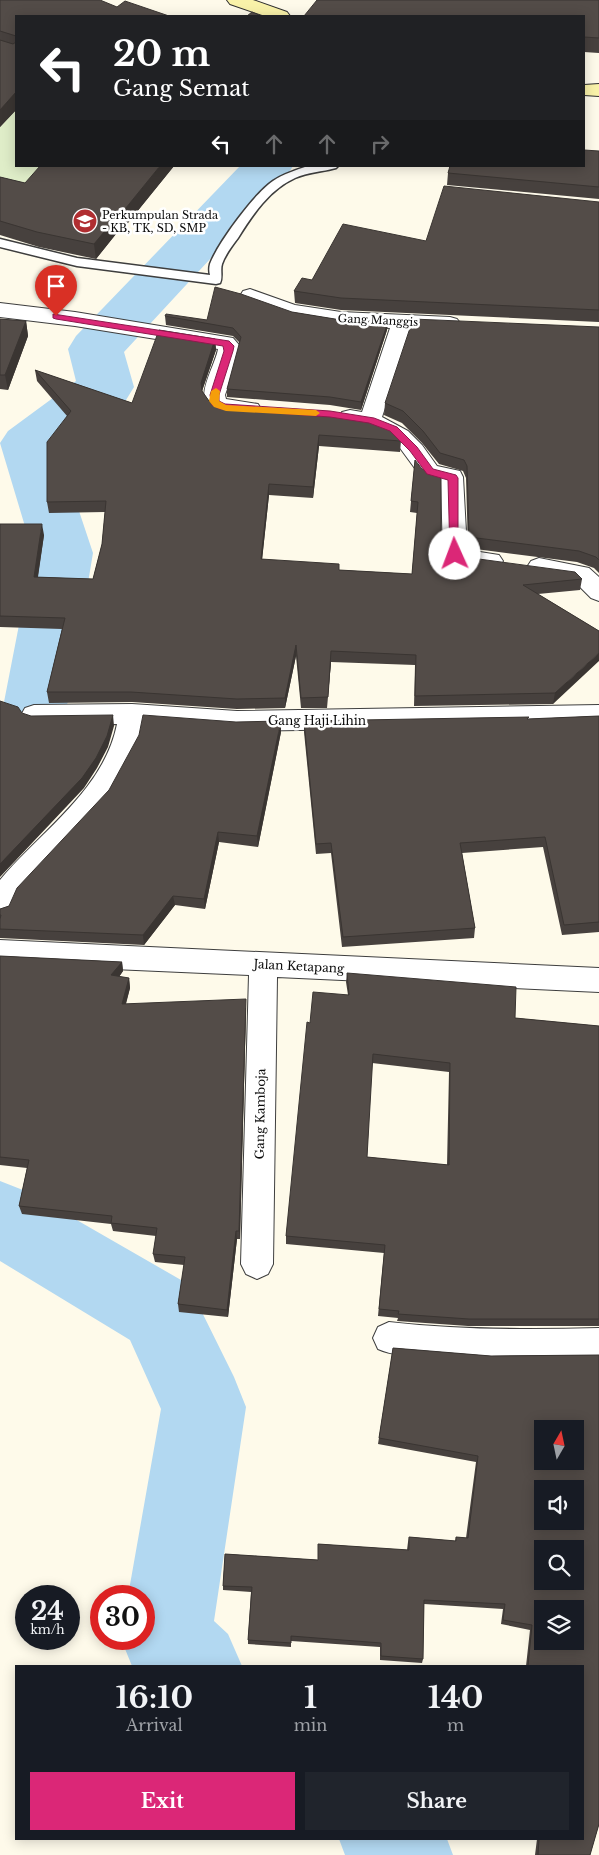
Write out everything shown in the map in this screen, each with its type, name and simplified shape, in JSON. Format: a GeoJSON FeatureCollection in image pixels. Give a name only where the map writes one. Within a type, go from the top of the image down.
{"type":"FeatureCollection","features":[{"type":"Feature","properties":{"kind":"street"},"geometry":{"type":"LineString","coordinates":[[236,0],[277,15]]}},
{"type":"Feature","properties":{"kind":"street"},"geometry":{"type":"LineString","coordinates":[[585,90],[599,90]]}},
{"type":"Feature","properties":{"kind":"street","name":"Gang Manggis"},"geometry":{"type":"LineString","coordinates":[[250,296],[292,311],[341,319],[472,324]]}},
{"type":"Feature","properties":{"kind":"street"},"geometry":{"type":"LineString","coordinates":[[0,310],[75,318],[156,333],[222,342],[228,345],[229,351],[214,395],[215,403],[228,408],[275,411]]}},
{"type":"Feature","properties":{"kind":"street"},"geometry":{"type":"LineString","coordinates":[[370,420],[403,322]]}},
{"type":"Feature","properties":{"kind":"street"},"geometry":{"type":"LineString","coordinates":[[330,414],[370,420],[393,429],[414,449],[430,472],[452,477],[455,554],[463,558],[581,574],[599,592]]}},
{"type":"Feature","properties":{"kind":"street"},"geometry":{"type":"LineString","coordinates":[[0,907],[8,890],[22,873],[100,792],[126,745],[132,714]]}},
{"type":"Feature","properties":{"kind":"street","name":"Gang Haji Lihin"},"geometry":{"type":"LineString","coordinates":[[34,716],[132,714],[237,721],[599,715]]}},
{"type":"Feature","properties":{"kind":"street","name":"Jalan Ketapang"},"geometry":{"type":"LineString","coordinates":[[0,952],[599,980]]}},
{"type":"Feature","properties":{"kind":"street","name":"Gang Kamboja"},"geometry":{"type":"LineString","coordinates":[[257,1264],[263,964]]}},
{"type":"Feature","properties":{"kind":"street"},"geometry":{"type":"LineString","coordinates":[[389,1338],[442,1344],[501,1346],[599,1344]]}},
{"type":"Feature","properties":{"kind":"lane"},"geometry":{"type":"LineString","coordinates":[[0,244],[77,262],[216,280],[215,266],[221,254],[266,190],[296,172],[326,167]]}},
{"type":"Feature","properties":{"kind":"green space"},"geometry":{"type":"Polygon","coordinates":[[[15,111],[15,167],[54,167],[27,198],[0,191],[0,127],[15,111]]]}},
{"type":"Feature","properties":{"kind":"building"},"geometry":{"type":"Polygon","coordinates":[[[0,0],[100,0],[117,7],[125,1],[166,15],[15,15],[15,36],[0,31],[0,0]]]}},
{"type":"Feature","properties":{"kind":"building"},"geometry":{"type":"Polygon","coordinates":[[[317,0],[599,0],[599,38],[585,37],[585,15],[305,15],[317,0]]]}},
{"type":"Feature","properties":{"kind":"building"},"geometry":{"type":"Polygon","coordinates":[[[252,12],[259,15],[248,15],[252,12]]]}},
{"type":"Feature","properties":{"kind":"building"},"geometry":{"type":"Polygon","coordinates":[[[0,40],[13,44],[15,43],[15,93],[0,110],[0,40]]]}},
{"type":"Feature","properties":{"kind":"building"},"geometry":{"type":"Polygon","coordinates":[[[585,150],[599,151],[599,187],[448,173],[450,167],[585,167],[585,150]]]}},
{"type":"Feature","properties":{"kind":"building","name":"Perkumpulan Strada - KB, TK, SD, SMP"},"geometry":{"type":"Polygon","coordinates":[[[39,167],[159,167],[94,244],[37,232],[0,221],[0,177],[25,183],[39,167]]]}},
{"type":"Feature","properties":{"kind":"building"},"geometry":{"type":"Polygon","coordinates":[[[444,186],[599,202],[599,310],[341,298],[294,291],[302,278],[312,280],[343,224],[426,241],[444,186]]]}},
{"type":"Feature","properties":{"kind":"building"},"geometry":{"type":"Polygon","coordinates":[[[215,287],[292,312],[341,320],[388,322],[361,402],[330,397],[227,389],[241,337],[233,328],[165,316],[166,314],[207,320],[215,287]]]}},
{"type":"Feature","properties":{"kind":"building"},"geometry":{"type":"Polygon","coordinates":[[[0,319],[26,321],[5,375],[0,375],[0,319]]]}},
{"type":"Feature","properties":{"kind":"building"},"geometry":{"type":"Polygon","coordinates":[[[413,319],[599,327],[599,560],[596,557],[579,551],[469,537],[467,466],[464,460],[440,453],[423,431],[403,411],[385,403],[413,319]]]}},
{"type":"Feature","properties":{"kind":"building"},"geometry":{"type":"Polygon","coordinates":[[[159,330],[215,339],[201,383],[202,391],[209,401],[227,406],[330,412],[376,420],[384,424],[401,441],[319,435],[313,487],[269,484],[261,559],[339,564],[339,570],[412,574],[418,502],[411,501],[415,460],[422,469],[441,473],[441,539],[447,551],[464,557],[575,572],[582,579],[523,585],[599,631],[599,653],[555,693],[415,696],[416,655],[331,651],[328,697],[301,698],[296,645],[285,698],[237,699],[131,692],[47,692],[65,618],[0,616],[0,524],[42,524],[34,577],[93,579],[102,544],[106,501],[47,502],[47,442],[71,411],[35,370],[132,403],[159,330]]]}},
{"type":"Feature","properties":{"kind":"building"},"geometry":{"type":"Polygon","coordinates":[[[0,701],[18,707],[22,713],[31,716],[113,715],[107,736],[96,758],[82,778],[0,864],[0,701]]]}},
{"type":"Feature","properties":{"kind":"building"},"geometry":{"type":"Polygon","coordinates":[[[143,715],[236,722],[281,721],[257,836],[218,832],[204,899],[173,896],[143,935],[0,929],[0,909],[9,906],[17,888],[109,790],[139,735],[143,715]]]}},
{"type":"Feature","properties":{"kind":"building"},"geometry":{"type":"Polygon","coordinates":[[[599,716],[599,922],[564,925],[545,837],[460,843],[475,928],[343,937],[331,843],[316,844],[304,721],[529,717],[527,719],[599,716]]]}},
{"type":"Feature","properties":{"kind":"building"},"geometry":{"type":"Polygon","coordinates":[[[0,956],[122,962],[111,975],[129,978],[122,1004],[246,999],[239,1231],[236,1231],[227,1310],[178,1304],[185,1257],[153,1254],[157,1228],[111,1223],[112,1216],[19,1206],[29,1160],[0,1157],[0,956]]]}},
{"type":"Feature","properties":{"kind":"building"},"geometry":{"type":"Polygon","coordinates":[[[347,973],[516,987],[515,1018],[599,1026],[599,1319],[469,1319],[398,1314],[399,1311],[379,1309],[385,1245],[286,1236],[307,1022],[310,1023],[313,992],[349,995],[347,973]],[[373,1054],[367,1157],[449,1165],[450,1063],[373,1054]]]}},
{"type":"Feature","properties":{"kind":"building"},"geometry":{"type":"Polygon","coordinates":[[[393,1348],[491,1356],[599,1355],[599,1824],[590,1855],[538,1855],[539,1840],[584,1840],[584,1665],[528,1665],[532,1625],[503,1620],[505,1604],[424,1600],[423,1659],[381,1656],[381,1643],[291,1636],[291,1643],[248,1640],[252,1587],[223,1586],[225,1554],[318,1560],[318,1544],[409,1550],[409,1537],[456,1541],[456,1537],[468,1538],[478,1456],[379,1438],[393,1348]]]}},
{"type":"Feature","properties":{"kind":"waterway"},"geometry":{"type":"LineString","coordinates":[[0,778],[36,702],[63,553],[28,445],[106,387],[96,349],[267,167]]}},
{"type":"Feature","properties":{"kind":"waterway"},"geometry":{"type":"LineString","coordinates":[[0,1218],[159,1312],[204,1407],[166,1639],[195,1665]]}},
{"type":"Feature","properties":{"kind":"waterway"},"geometry":{"type":"LineString","coordinates":[[388,1840],[405,1855]]}},
{"type":"Feature","properties":{"kind":"slow traffic"},"geometry":{"type":"LineString","coordinates":[[216,391],[214,401],[226,408],[316,413]]}},
{"type":"Feature","properties":{"kind":"place","name":"Perkumpulan Strada - KB, TK, SD, SMP"},"geometry":{"type":"Point","coordinates":[85,221]}},
{"type":"Feature","properties":{"kind":"route"},"geometry":{"type":"LineString","coordinates":[[56,316],[226,343],[229,346],[229,351],[214,395],[215,403],[223,407],[330,414],[370,420],[393,429],[414,449],[430,472],[452,476],[453,478],[455,554]]}}]}
